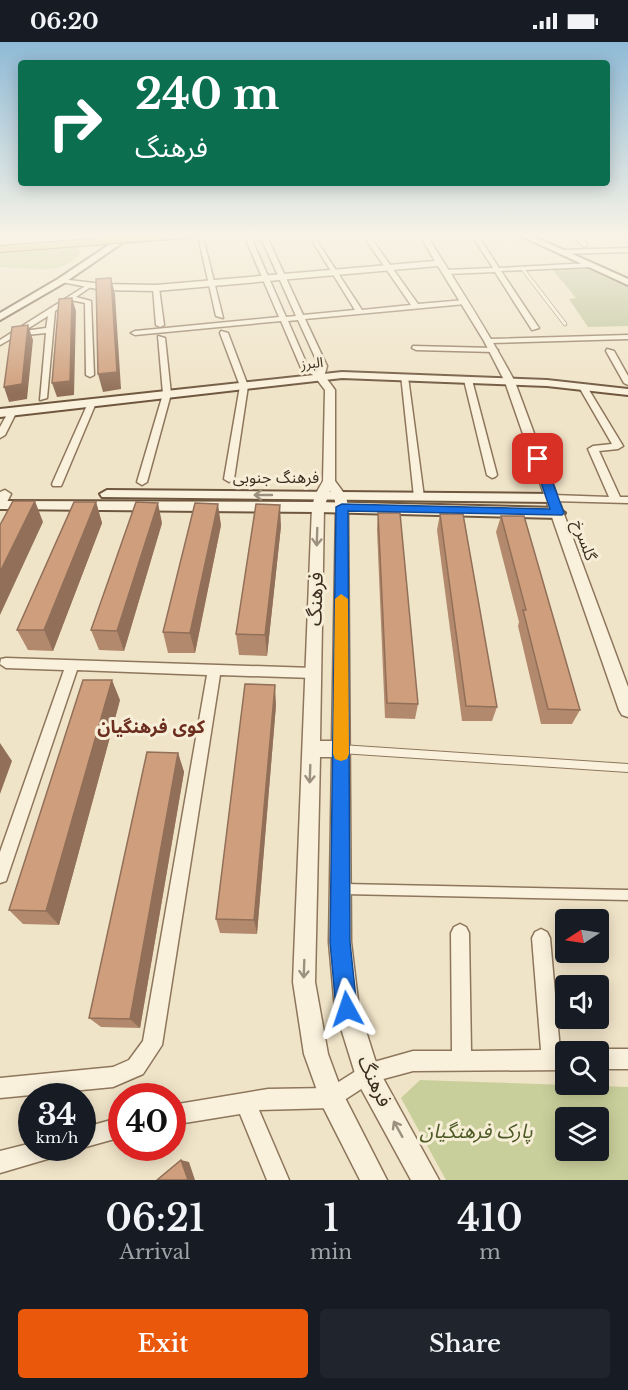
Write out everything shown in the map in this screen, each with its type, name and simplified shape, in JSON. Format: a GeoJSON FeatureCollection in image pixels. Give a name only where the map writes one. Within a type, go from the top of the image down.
{"type":"FeatureCollection","features":[{"type":"Feature","properties":{"kind":"main road"},"geometry":{"type":"LineString","coordinates":[[0,317],[51,287]]}},
{"type":"Feature","properties":{"kind":"main road","name":"البرز"},"geometry":{"type":"LineString","coordinates":[[0,413],[342,375],[510,382],[628,392]]}},
{"type":"Feature","properties":{"kind":"main road"},"geometry":{"type":"LineString","coordinates":[[1,499],[330,497],[558,513]]}},
{"type":"Feature","properties":{"kind":"main road","name":"فرهنگ جنوبی"},"geometry":{"type":"LineString","coordinates":[[330,497],[553,498]]}},
{"type":"Feature","properties":{"kind":"street"},"geometry":{"type":"LineString","coordinates":[[0,351],[1,342],[87,287]]}},
{"type":"Feature","properties":{"kind":"street"},"geometry":{"type":"LineString","coordinates":[[126,287],[169,287]]}},
{"type":"Feature","properties":{"kind":"street"},"geometry":{"type":"LineString","coordinates":[[213,287],[220,316]]}},
{"type":"Feature","properties":{"kind":"street"},"geometry":{"type":"LineString","coordinates":[[269,287],[305,368],[320,377],[330,390],[330,497]]}},
{"type":"Feature","properties":{"kind":"street"},"geometry":{"type":"LineString","coordinates":[[287,287],[323,366],[320,377]]}},
{"type":"Feature","properties":{"kind":"street"},"geometry":{"type":"LineString","coordinates":[[344,287],[360,312]]}},
{"type":"Feature","properties":{"kind":"street"},"geometry":{"type":"LineString","coordinates":[[402,287],[416,307]]}},
{"type":"Feature","properties":{"kind":"street","name":"گلسرخ"},"geometry":{"type":"LineString","coordinates":[[456,287],[492,346],[510,382],[628,710]]}},
{"type":"Feature","properties":{"kind":"street"},"geometry":{"type":"LineString","coordinates":[[509,287],[535,328]]}},
{"type":"Feature","properties":{"kind":"street"},"geometry":{"type":"LineString","coordinates":[[156,288],[160,325]]}},
{"type":"Feature","properties":{"kind":"street"},"geometry":{"type":"LineString","coordinates":[[69,298],[88,301],[90,375]]}},
{"type":"Feature","properties":{"kind":"street"},"geometry":{"type":"LineString","coordinates":[[135,333],[465,302]]}},
{"type":"Feature","properties":{"kind":"street"},"geometry":{"type":"LineString","coordinates":[[43,398],[52,309]]}},
{"type":"Feature","properties":{"kind":"street"},"geometry":{"type":"LineString","coordinates":[[12,335],[50,330]]}},
{"type":"Feature","properties":{"kind":"street"},"geometry":{"type":"LineString","coordinates":[[224,333],[244,386],[229,479]]}},
{"type":"Feature","properties":{"kind":"street"},"geometry":{"type":"LineString","coordinates":[[619,337],[628,348]]}},
{"type":"Feature","properties":{"kind":"street"},"geometry":{"type":"LineString","coordinates":[[416,348],[492,346],[628,337]]}},
{"type":"Feature","properties":{"kind":"street"},"geometry":{"type":"LineString","coordinates":[[142,482],[167,394],[161,338]]}},
{"type":"Feature","properties":{"kind":"street"},"geometry":{"type":"LineString","coordinates":[[610,351],[628,383]]}},
{"type":"Feature","properties":{"kind":"street"},"geometry":{"type":"LineString","coordinates":[[404,377],[419,497]]}},
{"type":"Feature","properties":{"kind":"street"},"geometry":{"type":"LineString","coordinates":[[468,380],[492,476]]}},
{"type":"Feature","properties":{"kind":"street"},"geometry":{"type":"LineString","coordinates":[[583,387],[618,446],[593,449],[615,500]]}},
{"type":"Feature","properties":{"kind":"street"},"geometry":{"type":"LineString","coordinates":[[57,484],[92,403]]}},
{"type":"Feature","properties":{"kind":"street"},"geometry":{"type":"LineString","coordinates":[[0,435],[13,411]]}},
{"type":"Feature","properties":{"kind":"street","name":"فرهنگ"},"geometry":{"type":"LineString","coordinates":[[330,497],[313,673],[304,982],[316,1054],[332,1098],[374,1180]]}},
{"type":"Feature","properties":{"kind":"street","name":"فرهنگ"},"geometry":{"type":"LineString","coordinates":[[330,497],[341,749],[340,942],[347,1009],[368,1074],[426,1180]]}},
{"type":"Feature","properties":{"kind":"street"},"geometry":{"type":"LineString","coordinates":[[553,498],[628,500]]}},
{"type":"Feature","properties":{"kind":"street"},"geometry":{"type":"LineString","coordinates":[[6,663],[313,673]]}},
{"type":"Feature","properties":{"kind":"street"},"geometry":{"type":"LineString","coordinates":[[0,875],[72,665]]}},
{"type":"Feature","properties":{"kind":"street"},"geometry":{"type":"LineString","coordinates":[[0,1088],[113,1077],[136,1067],[152,1045],[214,670]]}},
{"type":"Feature","properties":{"kind":"street"},"geometry":{"type":"LineString","coordinates":[[310,749],[341,749]]}},
{"type":"Feature","properties":{"kind":"street"},"geometry":{"type":"LineString","coordinates":[[460,933],[462,1061]]}},
{"type":"Feature","properties":{"kind":"street"},"geometry":{"type":"LineString","coordinates":[[542,938],[556,1041]]}},
{"type":"Feature","properties":{"kind":"street"},"geometry":{"type":"LineString","coordinates":[[609,1059],[628,1059]]}},
{"type":"Feature","properties":{"kind":"street"},"geometry":{"type":"LineString","coordinates":[[186,1113],[268,1099],[332,1098],[368,1074],[413,1061],[555,1060]]}},
{"type":"Feature","properties":{"kind":"street"},"geometry":{"type":"LineString","coordinates":[[246,1103],[278,1180]]}},
{"type":"Feature","properties":{"kind":"street"},"geometry":{"type":"LineString","coordinates":[[0,1162],[18,1157]]}},
{"type":"Feature","properties":{"kind":"lane"},"geometry":{"type":"LineString","coordinates":[[537,287],[565,324]]}},
{"type":"Feature","properties":{"kind":"lane"},"geometry":{"type":"LineString","coordinates":[[341,749],[628,768]]}},
{"type":"Feature","properties":{"kind":"lane"},"geometry":{"type":"LineString","coordinates":[[340,889],[628,895]]}},
{"type":"Feature","properties":{"kind":"green space"},"geometry":{"type":"Polygon","coordinates":[[[567,287],[628,287],[628,326],[588,327],[569,299],[576,298],[567,287]]]}},
{"type":"Feature","properties":{"kind":"green space","name":"پارک فرهنگیان"},"geometry":{"type":"Polygon","coordinates":[[[420,1080],[555,1085],[555,1095],[609,1095],[609,1086],[628,1087],[628,1180],[446,1180],[401,1098],[420,1080]]]}},
{"type":"Feature","properties":{"kind":"building"},"geometry":{"type":"Polygon","coordinates":[[[96,287],[112,287],[117,372],[98,374],[96,287]]]}},
{"type":"Feature","properties":{"kind":"building"},"geometry":{"type":"Polygon","coordinates":[[[72,298],[70,381],[52,383],[59,299],[72,298]]]}},
{"type":"Feature","properties":{"kind":"building"},"geometry":{"type":"Polygon","coordinates":[[[28,325],[22,384],[4,387],[12,327],[28,325]]]}},
{"type":"Feature","properties":{"kind":"building"},"geometry":{"type":"Polygon","coordinates":[[[13,501],[35,501],[0,572],[0,525],[13,501]]]}},
{"type":"Feature","properties":{"kind":"building"},"geometry":{"type":"Polygon","coordinates":[[[74,502],[96,502],[44,630],[17,630],[74,502]]]}},
{"type":"Feature","properties":{"kind":"building"},"geometry":{"type":"Polygon","coordinates":[[[136,502],[158,503],[117,631],[91,630],[136,502]]]}},
{"type":"Feature","properties":{"kind":"building"},"geometry":{"type":"Polygon","coordinates":[[[195,503],[218,504],[190,633],[163,632],[195,503]]]}},
{"type":"Feature","properties":{"kind":"building"},"geometry":{"type":"Polygon","coordinates":[[[256,504],[280,505],[265,635],[236,634],[256,504]]]}},
{"type":"Feature","properties":{"kind":"building"},"geometry":{"type":"Polygon","coordinates":[[[378,513],[400,513],[418,704],[387,703],[378,513]]]}},
{"type":"Feature","properties":{"kind":"building"},"geometry":{"type":"Polygon","coordinates":[[[440,514],[463,514],[497,707],[466,706],[440,514]]]}},
{"type":"Feature","properties":{"kind":"building"},"geometry":{"type":"Polygon","coordinates":[[[501,516],[524,516],[580,710],[548,709],[523,610],[526,610],[501,516]]]}},
{"type":"Feature","properties":{"kind":"building"},"geometry":{"type":"Polygon","coordinates":[[[83,680],[112,680],[46,911],[9,910],[83,680]]]}},
{"type":"Feature","properties":{"kind":"building"},"geometry":{"type":"Polygon","coordinates":[[[245,684],[275,685],[254,920],[216,919],[245,684]]]}},
{"type":"Feature","properties":{"kind":"building"},"geometry":{"type":"Polygon","coordinates":[[[147,752],[178,753],[130,1019],[89,1018],[147,752]]]}},
{"type":"Feature","properties":{"kind":"building"},"geometry":{"type":"Polygon","coordinates":[[[181,1161],[188,1180],[157,1180],[181,1161]]]}},
{"type":"Feature","properties":{"kind":"slow traffic"},"geometry":{"type":"LineString","coordinates":[[341,599],[341,754]]}},
{"type":"Feature","properties":{"kind":"district","name":"کوی فرهنگیان"},"geometry":{"type":"Point","coordinates":[151,727]}},
{"type":"Feature","properties":{"kind":"route"},"geometry":{"type":"LineString","coordinates":[[347,1009],[340,942],[342,507],[558,513],[538,459]]}}]}
